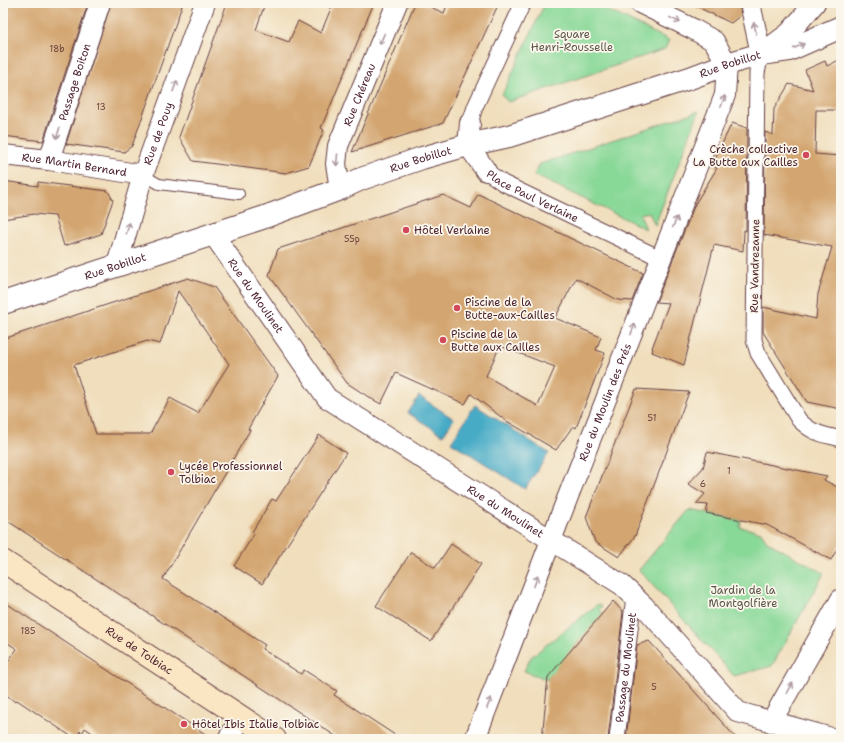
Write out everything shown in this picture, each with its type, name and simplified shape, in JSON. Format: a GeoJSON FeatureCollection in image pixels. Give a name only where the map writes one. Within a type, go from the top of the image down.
{"type":"FeatureCollection","features":[{"type":"Feature","properties":{"kind":"main road","name":"Rue de Tolbiac"},"geometry":{"type":"LineString","coordinates":[[3,561],[275,739]]}},
{"type":"Feature","properties":{"kind":"street","name":"Passage Boiton"},"geometry":{"type":"LineString","coordinates":[[49,160],[100,3]]}},
{"type":"Feature","properties":{"kind":"street","name":"Rue de Pouy"},"geometry":{"type":"LineString","coordinates":[[117,265],[143,175],[205,3]]}},
{"type":"Feature","properties":{"kind":"street","name":"Rue Chéreau"},"geometry":{"type":"LineString","coordinates":[[340,189],[336,164],[338,146],[397,3]]}},
{"type":"Feature","properties":{"kind":"street"},"geometry":{"type":"LineString","coordinates":[[468,145],[470,123],[475,107],[523,3]]}},
{"type":"Feature","properties":{"kind":"street"},"geometry":{"type":"LineString","coordinates":[[640,3],[714,41],[727,64]]}},
{"type":"Feature","properties":{"kind":"street"},"geometry":{"type":"LineString","coordinates":[[750,3],[761,54],[789,33],[815,3]]}},
{"type":"Feature","properties":{"kind":"street","name":"Rue Bobillot"},"geometry":{"type":"LineString","coordinates":[[3,303],[262,218],[340,189],[361,179],[422,158],[468,145],[509,136],[690,78],[727,64],[761,54],[789,50],[841,27]]}},
{"type":"Feature","properties":{"kind":"street","name":"Rue Vandrezanne"},"geometry":{"type":"LineString","coordinates":[[761,54],[757,73],[754,340],[758,353],[799,420],[808,429],[818,434],[841,439]]}},
{"type":"Feature","properties":{"kind":"street","name":"Rue du Moulin des Prés"},"geometry":{"type":"LineString","coordinates":[[475,739],[660,258],[725,95],[727,64]]}},
{"type":"Feature","properties":{"kind":"street","name":"Place Paul Verlaine"},"geometry":{"type":"LineString","coordinates":[[468,145],[486,170],[503,182],[660,258]]}},
{"type":"Feature","properties":{"kind":"street","name":"Rue Martin Bernard"},"geometry":{"type":"LineString","coordinates":[[3,155],[49,160],[143,175]]}},
{"type":"Feature","properties":{"kind":"street","name":"Rue du Moulinet"},"geometry":{"type":"LineString","coordinates":[[213,234],[327,398],[622,585],[634,596],[738,712],[835,739]]}},
{"type":"Feature","properties":{"kind":"street","name":"Passage du Moulinet"},"geometry":{"type":"LineString","coordinates":[[617,739],[634,596]]}},
{"type":"Feature","properties":{"kind":"street"},"geometry":{"type":"LineString","coordinates":[[771,722],[841,599]]}},
{"type":"Feature","properties":{"kind":"street"},"geometry":{"type":"LineString","coordinates":[[228,739],[242,717]]}},
{"type":"Feature","properties":{"kind":"lane","name":"Rue Martin Bernard"},"geometry":{"type":"LineString","coordinates":[[143,175],[159,184],[239,194]]}},
{"type":"Feature","properties":{"kind":"green space","name":"Square Henri-Rousselle"},"geometry":{"type":"Polygon","coordinates":[[[545,3],[593,3],[669,40],[665,49],[508,102],[502,95],[545,3]]]}},
{"type":"Feature","properties":{"kind":"green space"},"geometry":{"type":"Polygon","coordinates":[[[699,111],[655,225],[649,212],[640,214],[646,229],[534,175],[540,164],[699,111]]]}},
{"type":"Feature","properties":{"kind":"green space","name":"Jardin de la Montgolfière"},"geometry":{"type":"Polygon","coordinates":[[[689,510],[741,520],[740,527],[761,532],[766,540],[773,545],[824,573],[772,666],[734,676],[639,570],[689,510]]]}},
{"type":"Feature","properties":{"kind":"green space"},"geometry":{"type":"Polygon","coordinates":[[[598,604],[602,607],[599,610],[603,613],[548,678],[548,680],[524,671],[531,657],[598,604]]]}},
{"type":"Feature","properties":{"kind":"water"},"geometry":{"type":"Polygon","coordinates":[[[419,396],[454,419],[443,435],[408,413],[419,396]]]}},
{"type":"Feature","properties":{"kind":"water"},"geometry":{"type":"Polygon","coordinates":[[[475,405],[549,453],[525,489],[451,442],[475,405]]]}},
{"type":"Feature","properties":{"kind":"building"},"geometry":{"type":"Polygon","coordinates":[[[3,3],[88,3],[43,141],[3,136],[3,3]]]}},
{"type":"Feature","properties":{"kind":"building"},"geometry":{"type":"Polygon","coordinates":[[[111,3],[183,3],[132,146],[124,152],[66,144],[111,3]]]}},
{"type":"Feature","properties":{"kind":"building"},"geometry":{"type":"Polygon","coordinates":[[[227,3],[265,3],[256,30],[289,42],[298,21],[321,33],[333,3],[374,3],[321,128],[324,130],[309,166],[286,173],[193,161],[179,137],[227,3]]]}},
{"type":"Feature","properties":{"kind":"building"},"geometry":{"type":"Polygon","coordinates":[[[415,3],[421,3],[444,13],[448,3],[499,3],[443,123],[352,152],[415,3]]]}},
{"type":"Feature","properties":{"kind":"building"},"geometry":{"type":"Polygon","coordinates":[[[689,3],[739,3],[741,15],[731,23],[689,3]]]}},
{"type":"Feature","properties":{"kind":"building"},"geometry":{"type":"Polygon","coordinates":[[[841,59],[841,110],[816,110],[815,154],[841,156],[841,409],[807,402],[763,332],[763,307],[816,319],[818,294],[832,247],[764,235],[765,132],[773,135],[774,109],[789,84],[813,90],[805,70],[825,61],[827,66],[841,59]]]}},
{"type":"Feature","properties":{"kind":"building"},"geometry":{"type":"Polygon","coordinates":[[[732,123],[747,128],[746,231],[744,230],[743,251],[714,245],[684,365],[652,352],[652,348],[669,303],[656,302],[695,204],[717,168],[712,165],[732,123]]]}},
{"type":"Feature","properties":{"kind":"building"},"geometry":{"type":"Polygon","coordinates":[[[3,181],[38,186],[38,182],[108,191],[113,200],[101,234],[64,246],[55,216],[34,214],[3,219],[3,181]]]}},
{"type":"Feature","properties":{"kind":"building"},"geometry":{"type":"Polygon","coordinates":[[[478,194],[643,273],[632,301],[618,300],[576,278],[555,318],[601,337],[596,350],[605,353],[576,428],[573,426],[556,450],[505,420],[471,394],[465,404],[396,373],[381,404],[370,398],[347,383],[269,275],[278,249],[443,195],[471,208],[478,194]],[[500,346],[486,376],[538,406],[555,367],[500,346]]]}},
{"type":"Feature","properties":{"kind":"building"},"geometry":{"type":"Polygon","coordinates":[[[188,278],[214,287],[278,376],[248,429],[250,430],[163,579],[265,645],[262,649],[301,674],[304,670],[337,691],[334,695],[401,739],[340,739],[3,518],[3,339],[188,278]],[[178,291],[160,344],[147,341],[74,365],[96,434],[150,434],[170,398],[198,413],[229,364],[178,291]]]}},
{"type":"Feature","properties":{"kind":"building"},"geometry":{"type":"Polygon","coordinates":[[[636,389],[689,392],[635,536],[619,557],[595,542],[586,517],[636,389]]]}},
{"type":"Feature","properties":{"kind":"building"},"geometry":{"type":"Polygon","coordinates":[[[319,435],[346,453],[262,584],[234,566],[254,534],[252,532],[272,499],[276,501],[319,435]]]}},
{"type":"Feature","properties":{"kind":"building"},"geometry":{"type":"Polygon","coordinates":[[[707,452],[827,476],[824,480],[841,489],[841,542],[831,560],[767,525],[706,513],[708,505],[696,504],[705,494],[688,484],[703,468],[707,452]]]}},
{"type":"Feature","properties":{"kind":"building"},"geometry":{"type":"Polygon","coordinates":[[[451,544],[481,564],[431,641],[376,606],[411,552],[435,568],[451,544]]]}},
{"type":"Feature","properties":{"kind":"building"},"geometry":{"type":"Polygon","coordinates":[[[3,601],[213,739],[101,739],[85,728],[82,733],[80,731],[75,739],[17,700],[15,702],[3,692],[3,668],[17,649],[3,640],[3,601]]]}},
{"type":"Feature","properties":{"kind":"building"},"geometry":{"type":"Polygon","coordinates":[[[613,601],[623,612],[608,739],[542,739],[548,677],[613,601]]]}},
{"type":"Feature","properties":{"kind":"building"},"geometry":{"type":"Polygon","coordinates":[[[649,641],[737,739],[626,739],[637,645],[649,641]]]}},
{"type":"Feature","properties":{"kind":"place","name":"Crèche collective La Butte aux Cailles"},"geometry":{"type":"Point","coordinates":[806,155]}},
{"type":"Feature","properties":{"kind":"place","name":"Hôtel Verlaine"},"geometry":{"type":"Point","coordinates":[406,230]}},
{"type":"Feature","properties":{"kind":"place","name":"Piscine de la Butte-aux-Cailles"},"geometry":{"type":"Point","coordinates":[457,308]}},
{"type":"Feature","properties":{"kind":"place","name":"Piscine de la Butte aux Cailles"},"geometry":{"type":"Point","coordinates":[443,340]}},
{"type":"Feature","properties":{"kind":"place","name":"Lycée Professionnel Tolbiac"},"geometry":{"type":"Point","coordinates":[171,472]}},
{"type":"Feature","properties":{"kind":"place","name":"Hôtel Ibis Italie Tolbiac"},"geometry":{"type":"Point","coordinates":[184,724]}}]}
